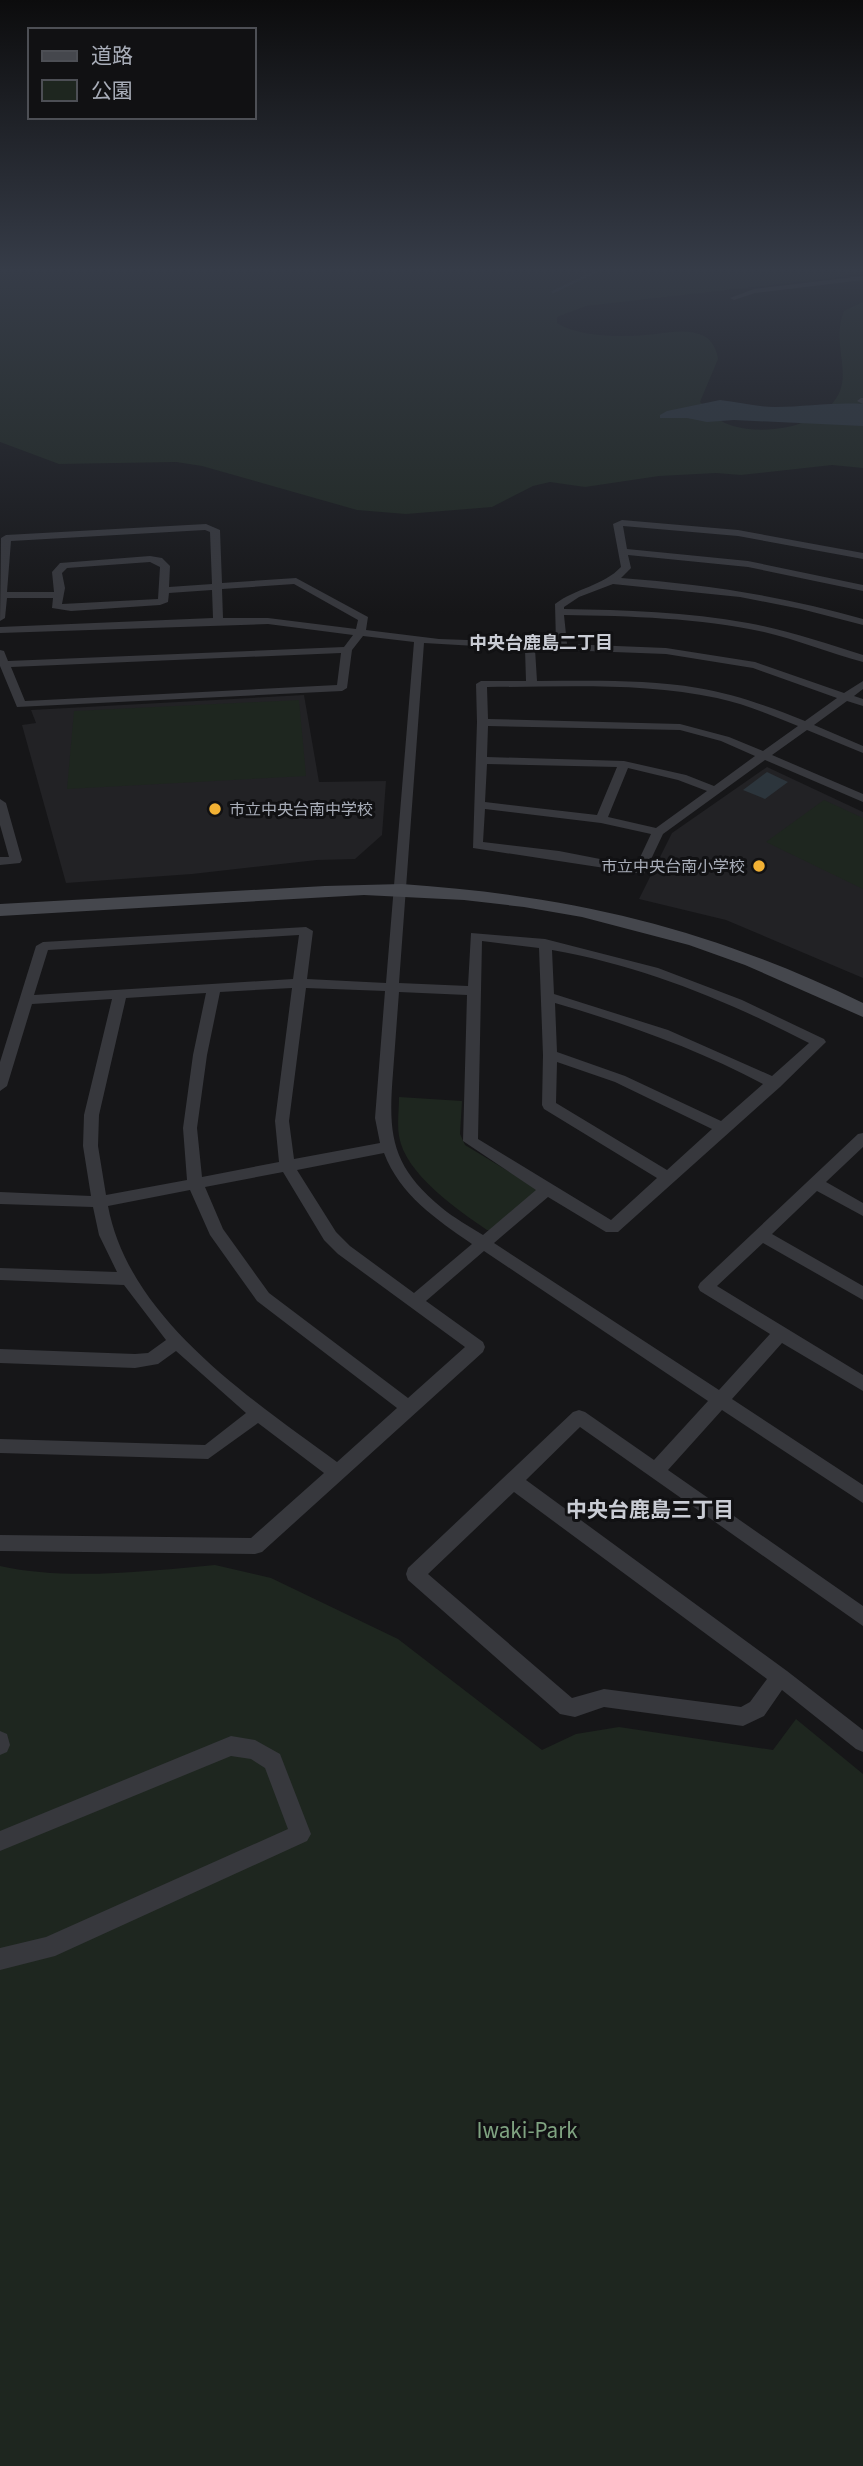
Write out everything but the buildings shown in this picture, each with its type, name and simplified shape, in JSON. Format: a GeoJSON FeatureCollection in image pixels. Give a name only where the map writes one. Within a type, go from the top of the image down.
{"type":"FeatureCollection","features":[{"type":"Feature","properties":{"kind":"street"},"geometry":{"type":"LineString","coordinates":[[614,581],[626,568],[618,524],[635,523],[738,533],[863,556]]}},
{"type":"Feature","properties":{"kind":"street"},"geometry":{"type":"LineString","coordinates":[[0,618],[6,538],[206,527],[215,530],[218,621]]}},
{"type":"Feature","properties":{"kind":"street"},"geometry":{"type":"LineString","coordinates":[[623,551],[748,564],[863,588]]}},
{"type":"Feature","properties":{"kind":"street"},"geometry":{"type":"LineString","coordinates":[[150,559],[164,562],[164,590],[164,600],[155,604],[71,608],[56,606],[60,588],[57,572],[64,565],[150,559]]}},
{"type":"Feature","properties":{"kind":"street"},"geometry":{"type":"LineString","coordinates":[[164,590],[296,581],[364,619],[360,632],[347,650],[342,688],[20,705],[2,659],[347,650]]}},
{"type":"Feature","properties":{"kind":"street"},"geometry":{"type":"LineString","coordinates":[[562,648],[559,606],[585,591],[614,581],[767,597],[863,622]]}},
{"type":"Feature","properties":{"kind":"street"},"geometry":{"type":"LineString","coordinates":[[3,595],[57,595]]}},
{"type":"Feature","properties":{"kind":"street"},"geometry":{"type":"LineString","coordinates":[[559,611],[688,617],[733,624],[780,633],[863,659]]}},
{"type":"Feature","properties":{"kind":"street"},"geometry":{"type":"LineString","coordinates":[[0,630],[218,621],[300,624],[419,640],[530,647],[615,648],[704,655],[755,664],[863,703]]}},
{"type":"Feature","properties":{"kind":"street"},"geometry":{"type":"LineString","coordinates":[[419,640],[383,1118],[387,1147],[395,1164],[421,1198],[438,1213],[863,1495]]}},
{"type":"Feature","properties":{"kind":"street"},"geometry":{"type":"LineString","coordinates":[[530,647],[532,684]]}},
{"type":"Feature","properties":{"kind":"street"},"geometry":{"type":"LineString","coordinates":[[863,684],[805,725],[766,756],[714,790],[658,832],[640,871],[558,855],[477,845],[483,723],[481,684],[660,687],[698,691],[741,702],[805,725],[863,750]]}},
{"type":"Feature","properties":{"kind":"street"},"geometry":{"type":"LineString","coordinates":[[483,723],[680,727],[725,739],[863,798]]}},
{"type":"Feature","properties":{"kind":"street"},"geometry":{"type":"LineString","coordinates":[[480,760],[624,764],[682,776],[714,790]]}},
{"type":"Feature","properties":{"kind":"street"},"geometry":{"type":"LineString","coordinates":[[601,819],[624,764]]}},
{"type":"Feature","properties":{"kind":"street"},"geometry":{"type":"LineString","coordinates":[[0,803],[3,823],[16,860],[0,861]]}},
{"type":"Feature","properties":{"kind":"street"},"geometry":{"type":"LineString","coordinates":[[479,805],[601,819],[658,832]]}},
{"type":"Feature","properties":{"kind":"street"},"geometry":{"type":"LineString","coordinates":[[0,900],[337,881],[531,891],[630,910],[686,925],[801,968],[863,999]]}},
{"type":"Feature","properties":{"kind":"street"},"geometry":{"type":"LineString","coordinates":[[0,910],[400,885],[549,904],[658,928],[737,953],[792,976],[863,1011]]}},
{"type":"Feature","properties":{"kind":"street"},"geometry":{"type":"LineString","coordinates":[[0,1086],[43,946],[306,931],[282,1121],[287,1166],[330,1236],[344,1250],[477,1347],[255,1546],[0,1543]]}},
{"type":"Feature","properties":{"kind":"street"},"geometry":{"type":"LineString","coordinates":[[476,936],[545,943],[641,966],[705,988],[770,1016],[819,1042],[612,1228],[470,1141],[476,936]]}},
{"type":"Feature","properties":{"kind":"street"},"geometry":{"type":"LineString","coordinates":[[545,943],[550,1055],[549,1105],[667,1177]]}},
{"type":"Feature","properties":{"kind":"street"},"geometry":{"type":"LineString","coordinates":[[26,1000],[301,984],[474,990]]}},
{"type":"Feature","properties":{"kind":"street"},"geometry":{"type":"LineString","coordinates":[[214,990],[190,1128],[195,1183],[216,1231],[263,1297],[410,1409]]}},
{"type":"Feature","properties":{"kind":"street"},"geometry":{"type":"LineString","coordinates":[[120,995],[90,1129],[93,1167],[108,1238],[127,1279],[145,1306],[176,1342],[258,1413],[338,1474]]}},
{"type":"Feature","properties":{"kind":"street"},"geometry":{"type":"LineString","coordinates":[[546,996],[630,1020],[706,1051],[775,1084]]}},
{"type":"Feature","properties":{"kind":"street"},"geometry":{"type":"LineString","coordinates":[[550,1055],[620,1079],[722,1128]]}},
{"type":"Feature","properties":{"kind":"street"},"geometry":{"type":"LineString","coordinates":[[863,1138],[706,1287],[863,1384]]}},
{"type":"Feature","properties":{"kind":"street"},"geometry":{"type":"LineString","coordinates":[[0,1198],[100,1202],[387,1147]]}},
{"type":"Feature","properties":{"kind":"street"},"geometry":{"type":"LineString","coordinates":[[816,1184],[863,1210]]}},
{"type":"Feature","properties":{"kind":"street"},"geometry":{"type":"LineString","coordinates":[[414,1302],[547,1189]]}},
{"type":"Feature","properties":{"kind":"street"},"geometry":{"type":"LineString","coordinates":[[762,1235],[863,1294]]}},
{"type":"Feature","properties":{"kind":"street"},"geometry":{"type":"LineString","coordinates":[[0,1274],[127,1279]]}},
{"type":"Feature","properties":{"kind":"street"},"geometry":{"type":"LineString","coordinates":[[655,1472],[781,1333]]}},
{"type":"Feature","properties":{"kind":"street"},"geometry":{"type":"LineString","coordinates":[[0,1356],[135,1361],[152,1359],[176,1342]]}},
{"type":"Feature","properties":{"kind":"street"},"geometry":{"type":"LineString","coordinates":[[0,1446],[208,1452],[258,1413]]}},
{"type":"Feature","properties":{"kind":"street"},"geometry":{"type":"LineString","coordinates":[[780,1677],[757,1709],[744,1717],[604,1698],[575,1708],[567,1707],[415,1574],[579,1417],[863,1617]]}},
{"type":"Feature","properties":{"kind":"street"},"geometry":{"type":"LineString","coordinates":[[513,1481],[780,1677],[863,1742]]}},
{"type":"Feature","properties":{"kind":"street"},"geometry":{"type":"LineString","coordinates":[[0,1841],[231,1746],[255,1750],[273,1761],[300,1834],[47,1948],[0,1959]]}},
{"type":"Feature","properties":{"kind":"shaded area"},"geometry":{"type":"Polygon","coordinates":[[[720,400],[775,407],[863,404],[863,426],[734,420],[707,422],[687,418],[660,418],[660,415],[667,411],[720,400]]]}},
{"type":"Feature","properties":{"kind":"shaded area","name":"市立中央台南中学校"},"geometry":{"type":"Polygon","coordinates":[[[304,695],[319,782],[386,781],[382,835],[355,859],[317,860],[192,874],[66,883],[22,725],[36,723],[31,710],[304,695]]]}},
{"type":"Feature","properties":{"kind":"shaded area","name":"市立中央台南小学校"},"geometry":{"type":"Polygon","coordinates":[[[767,767],[863,812],[863,978],[726,920],[639,899],[672,833],[767,767]]]}},
{"type":"Feature","properties":{"kind":"shaded area"},"geometry":{"type":"Polygon","coordinates":[[[767,772],[788,782],[765,799],[743,790],[767,772]]]}},
{"type":"Feature","properties":{"kind":"green space"},"geometry":{"type":"Polygon","coordinates":[[[0,384],[708,384],[700,402],[725,423],[755,430],[790,426],[806,421],[832,404],[842,384],[863,384],[863,468],[832,465],[741,475],[716,473],[659,476],[585,487],[550,482],[533,486],[492,507],[406,514],[357,510],[202,466],[176,462],[59,464],[0,442],[0,384]]]}},
{"type":"Feature","properties":{"kind":"green space"},"geometry":{"type":"Polygon","coordinates":[[[299,700],[306,776],[67,789],[74,711],[299,700]]]}},
{"type":"Feature","properties":{"kind":"green space"},"geometry":{"type":"Polygon","coordinates":[[[824,800],[863,818],[863,889],[766,842],[824,800]]]}},
{"type":"Feature","properties":{"kind":"green space"},"geometry":{"type":"Polygon","coordinates":[[[399,1097],[462,1101],[460,1134],[465,1145],[536,1188],[536,1194],[493,1230],[487,1230],[475,1222],[434,1190],[411,1164],[399,1136],[399,1097]]]}},
{"type":"Feature","properties":{"kind":"green space","name":"Iwaki-Park"},"geometry":{"type":"Polygon","coordinates":[[[215,1565],[271,1578],[398,1639],[542,1750],[576,1734],[619,1727],[773,1750],[796,1719],[863,1774],[863,2466],[0,2466],[0,1566],[26,1571],[80,1574],[215,1565]]]}},
{"type":"Feature","properties":{"kind":"place","name":"市立中央台南中学校"},"geometry":{"type":"Point","coordinates":[215,809]}},
{"type":"Feature","properties":{"kind":"place","name":"市立中央台南小学校"},"geometry":{"type":"Point","coordinates":[759,866]}},
{"type":"Feature","properties":{"kind":"district","name":"中央台鹿島二丁目"},"geometry":{"type":"Point","coordinates":[541,643]}},
{"type":"Feature","properties":{"kind":"district","name":"中央台鹿島三丁目"},"geometry":{"type":"Point","coordinates":[650,1510]}}]}
